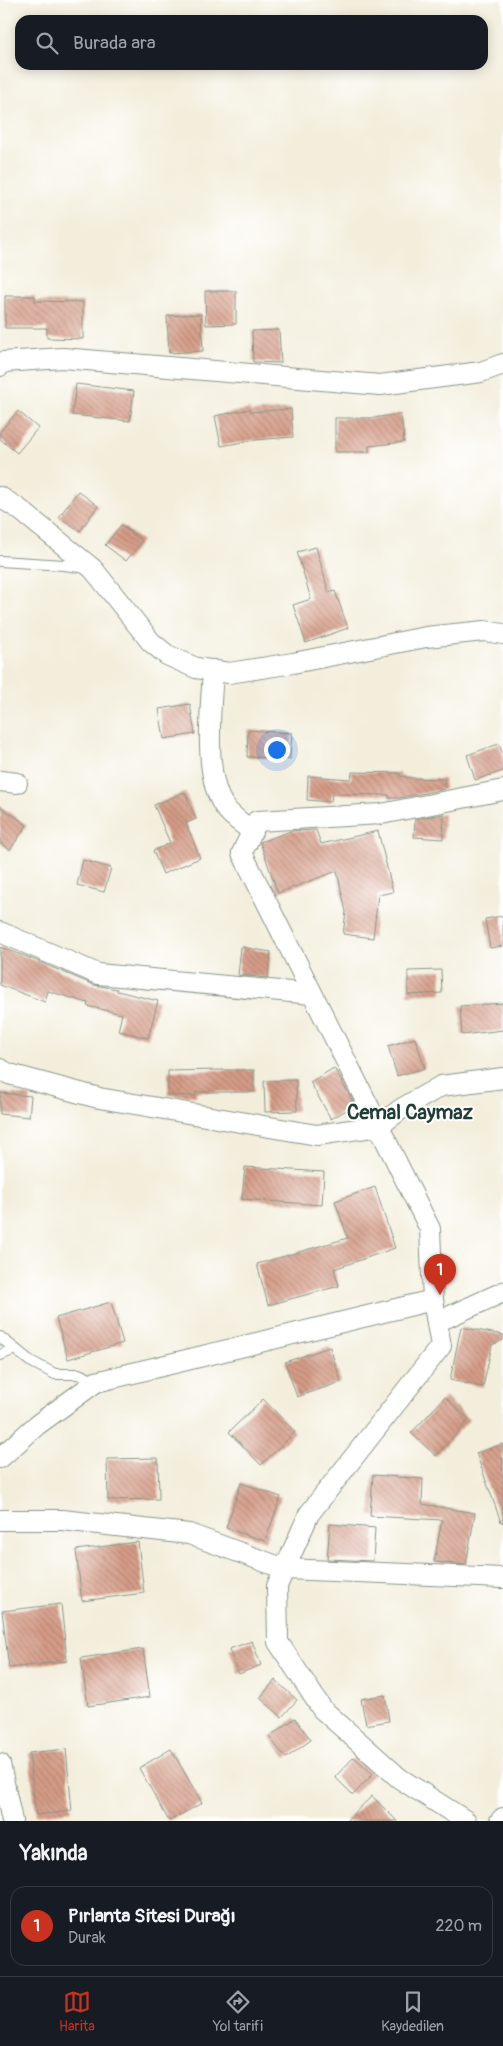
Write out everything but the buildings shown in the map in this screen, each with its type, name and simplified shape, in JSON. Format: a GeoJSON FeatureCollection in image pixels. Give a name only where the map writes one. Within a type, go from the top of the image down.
{"type":"FeatureCollection","features":[{"type":"Feature","properties":{"kind":"street"},"geometry":{"type":"LineString","coordinates":[[0,366],[4,362],[63,358],[380,385],[481,372],[503,364]]}},
{"type":"Feature","properties":{"kind":"street"},"geometry":{"type":"LineString","coordinates":[[0,497],[18,509],[93,569],[151,642],[167,655],[196,668],[229,673],[293,663],[426,637],[484,631],[503,634]]}},
{"type":"Feature","properties":{"kind":"street"},"geometry":{"type":"LineString","coordinates":[[212,670],[210,752],[217,795],[225,808],[252,831]]}},
{"type":"Feature","properties":{"kind":"street"},"geometry":{"type":"LineString","coordinates":[[466,1821],[399,1778],[322,1709],[278,1642],[277,1586],[309,1514],[441,1346],[432,1300],[430,1229],[242,853],[257,821],[381,814],[503,790]]}},
{"type":"Feature","properties":{"kind":"street"},"geometry":{"type":"LineString","coordinates":[[0,932],[98,974],[312,994]]}},
{"type":"Feature","properties":{"kind":"street"},"geometry":{"type":"LineString","coordinates":[[0,1069],[9,1074],[99,1098],[317,1136],[379,1126],[401,1109],[440,1086],[503,1078]]}},
{"type":"Feature","properties":{"kind":"street"},"geometry":{"type":"LineString","coordinates":[[437,1322],[503,1292]]}},
{"type":"Feature","properties":{"kind":"street"},"geometry":{"type":"LineString","coordinates":[[0,1458],[37,1425],[96,1382],[432,1300]]}},
{"type":"Feature","properties":{"kind":"street"},"geometry":{"type":"LineString","coordinates":[[0,1520],[62,1520],[189,1534],[285,1569],[503,1578]]}},
{"type":"Feature","properties":{"kind":"street"},"geometry":{"type":"LineString","coordinates":[[0,1764],[12,1821]]}},
{"type":"Feature","properties":{"kind":"street"},"geometry":{"type":"LineString","coordinates":[[500,1821],[503,1818]]}},
{"type":"Feature","properties":{"kind":"lane"},"geometry":{"type":"LineString","coordinates":[[0,561],[93,569]]}},
{"type":"Feature","properties":{"kind":"lane"},"geometry":{"type":"LineString","coordinates":[[0,1337],[30,1361],[55,1374],[79,1374],[96,1382]]}},
{"type":"Feature","properties":{"kind":"lane"},"geometry":{"type":"LineString","coordinates":[[0,1355],[16,1349]]}},
{"type":"Feature","properties":{"kind":"place","name":"Pırlanta Sitesi Durağı"},"geometry":{"type":"Point","coordinates":[440,1295]}},
{"type":"Feature","properties":{"kind":"district","name":"Cemal Caymaz"},"geometry":{"type":"Point","coordinates":[410,1112]}}]}
